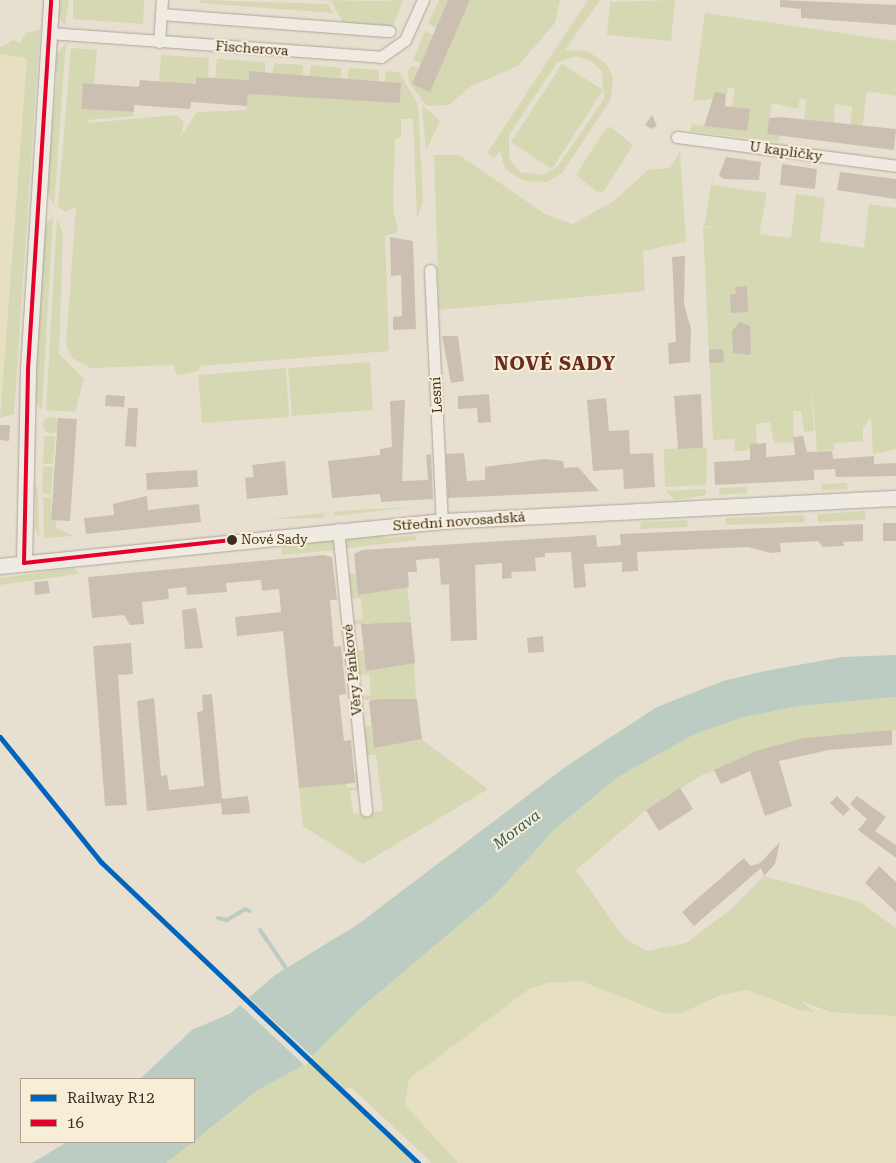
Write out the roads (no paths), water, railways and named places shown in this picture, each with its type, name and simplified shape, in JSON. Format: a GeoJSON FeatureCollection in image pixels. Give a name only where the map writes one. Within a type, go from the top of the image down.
{"type":"FeatureCollection","features":[{"type":"Feature","properties":{"kind":"main road"},"geometry":{"type":"LineString","coordinates":[[24,563],[28,369],[51,0]]}},
{"type":"Feature","properties":{"kind":"main road","name":"Střední novosadská"},"geometry":{"type":"LineString","coordinates":[[0,566],[338,529],[442,521],[896,498]]}},
{"type":"Feature","properties":{"kind":"street"},"geometry":{"type":"LineString","coordinates":[[159,42],[162,0]]}},
{"type":"Feature","properties":{"kind":"street","name":"Fischerova"},"geometry":{"type":"LineString","coordinates":[[49,33],[381,57],[405,40],[423,0]]}},
{"type":"Feature","properties":{"kind":"street","name":"Fischerova"},"geometry":{"type":"LineString","coordinates":[[162,14],[388,31]]}},
{"type":"Feature","properties":{"kind":"street","name":"U kapličky"},"geometry":{"type":"LineString","coordinates":[[677,137],[896,166]]}},
{"type":"Feature","properties":{"kind":"street","name":"Lesní"},"geometry":{"type":"LineString","coordinates":[[430,270],[442,521]]}},
{"type":"Feature","properties":{"kind":"street","name":"Věry Pánkové"},"geometry":{"type":"LineString","coordinates":[[338,529],[366,811]]}},
{"type":"Feature","properties":{"kind":"water","name":"Morava"},"geometry":{"type":"Polygon","coordinates":[[[896,655],[896,697],[799,706],[740,718],[691,736],[618,777],[555,829],[496,894],[362,1007],[302,1066],[258,1090],[195,1140],[195,1078],[141,1078],[192,1030],[231,1013],[275,975],[357,925],[568,765],[657,707],[723,681],[842,657],[896,655]]]}},
{"type":"Feature","properties":{"kind":"water"},"geometry":{"type":"Polygon","coordinates":[[[65,1143],[192,1143],[166,1163],[32,1163],[65,1143]]]}},
{"type":"Feature","properties":{"kind":"waterway"},"geometry":{"type":"LineString","coordinates":[[218,918],[227,920],[245,909],[250,911]]}},
{"type":"Feature","properties":{"kind":"waterway"},"geometry":{"type":"LineString","coordinates":[[260,930],[288,971]]}},
{"type":"Feature","properties":{"kind":"rail line","name":"R12"},"geometry":{"type":"LineString","coordinates":[[0,737],[101,862],[418,1163]]}},
{"type":"Feature","properties":{"kind":"place","name":"Nové Sady"},"geometry":{"type":"Point","coordinates":[232,540]}},
{"type":"Feature","properties":{"kind":"district","name":"NOVÉ SADY"},"geometry":{"type":"Point","coordinates":[555,364]}}]}
